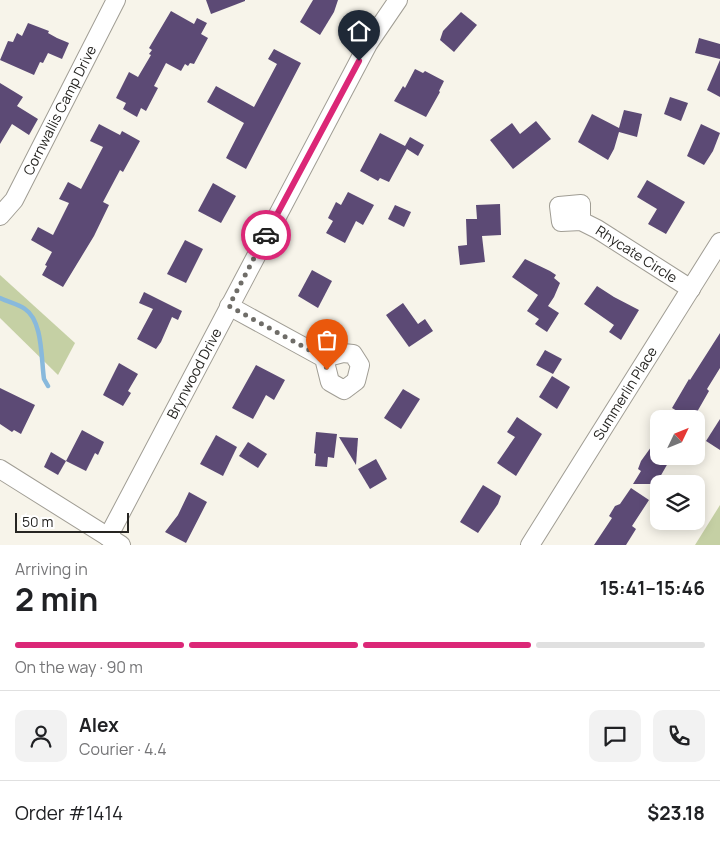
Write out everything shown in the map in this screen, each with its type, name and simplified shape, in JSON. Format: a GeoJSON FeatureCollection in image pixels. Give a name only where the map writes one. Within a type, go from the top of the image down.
{"type":"FeatureCollection","features":[{"type":"Feature","properties":{"kind":"street","name":"Cornwallis Camp Drive"},"geometry":{"type":"LineString","coordinates":[[0,216],[14,200],[116,0]]}},
{"type":"Feature","properties":{"kind":"street","name":"Brynwood Drive"},"geometry":{"type":"LineString","coordinates":[[114,541],[229,306],[368,44],[398,0]]}},
{"type":"Feature","properties":{"kind":"street","name":"Rhycate Circle"},"geometry":{"type":"LineString","coordinates":[[582,221],[691,289]]}},
{"type":"Feature","properties":{"kind":"street","name":"Summerlin Place"},"geometry":{"type":"LineString","coordinates":[[530,545],[720,242]]}},
{"type":"Feature","properties":{"kind":"street"},"geometry":{"type":"LineString","coordinates":[[229,306],[324,358]]}},
{"type":"Feature","properties":{"kind":"street"},"geometry":{"type":"LineString","coordinates":[[0,469],[114,541]]}},
{"type":"Feature","properties":{"kind":"green space"},"geometry":{"type":"Polygon","coordinates":[[[0,275],[75,343],[58,375],[0,318],[0,275]]]}},
{"type":"Feature","properties":{"kind":"green space"},"geometry":{"type":"Polygon","coordinates":[[[720,505],[720,545],[695,545],[720,505]]]}},
{"type":"Feature","properties":{"kind":"building"},"geometry":{"type":"Polygon","coordinates":[[[206,0],[245,0],[245,1],[211,14],[206,0]]]}},
{"type":"Feature","properties":{"kind":"building"},"geometry":{"type":"Polygon","coordinates":[[[313,0],[338,0],[334,12],[320,35],[300,22],[313,0]]]}},
{"type":"Feature","properties":{"kind":"building"},"geometry":{"type":"Polygon","coordinates":[[[171,11],[194,24],[197,18],[207,23],[201,34],[208,38],[194,64],[190,63],[188,66],[185,64],[181,71],[166,63],[154,86],[158,88],[146,111],[141,108],[137,117],[123,109],[126,103],[116,98],[129,72],[138,77],[151,55],[149,54],[152,50],[149,48],[171,11]]]}},
{"type":"Feature","properties":{"kind":"building"},"geometry":{"type":"Polygon","coordinates":[[[461,12],[477,25],[454,52],[440,40],[443,31],[461,12]]]}},
{"type":"Feature","properties":{"kind":"building"},"geometry":{"type":"Polygon","coordinates":[[[28,23],[49,31],[48,33],[69,43],[62,59],[48,53],[43,63],[40,62],[34,75],[0,60],[8,41],[13,42],[17,33],[22,36],[28,23]]]}},
{"type":"Feature","properties":{"kind":"building"},"geometry":{"type":"Polygon","coordinates":[[[699,38],[720,44],[720,59],[695,53],[699,38]]]}},
{"type":"Feature","properties":{"kind":"building"},"geometry":{"type":"Polygon","coordinates":[[[274,49],[301,63],[246,169],[226,158],[244,123],[207,102],[216,86],[254,107],[277,64],[268,59],[274,49]]]}},
{"type":"Feature","properties":{"kind":"building"},"geometry":{"type":"Polygon","coordinates":[[[720,60],[720,97],[707,90],[720,60]]]}},
{"type":"Feature","properties":{"kind":"building"},"geometry":{"type":"Polygon","coordinates":[[[415,69],[423,73],[425,71],[444,81],[426,117],[394,101],[403,86],[405,88],[415,69]]]}},
{"type":"Feature","properties":{"kind":"building"},"geometry":{"type":"Polygon","coordinates":[[[0,83],[23,97],[17,106],[38,119],[29,135],[12,124],[0,144],[0,83]]]}},
{"type":"Feature","properties":{"kind":"building"},"geometry":{"type":"Polygon","coordinates":[[[670,97],[688,103],[681,121],[664,114],[670,97]]]}},
{"type":"Feature","properties":{"kind":"building"},"geometry":{"type":"Polygon","coordinates":[[[624,110],[642,114],[637,137],[619,132],[614,149],[608,160],[578,142],[592,114],[619,128],[624,110]]]}},
{"type":"Feature","properties":{"kind":"building"},"geometry":{"type":"Polygon","coordinates":[[[536,121],[551,139],[513,169],[490,140],[512,123],[520,134],[536,121]]]}},
{"type":"Feature","properties":{"kind":"building"},"geometry":{"type":"Polygon","coordinates":[[[99,124],[120,135],[122,131],[140,141],[123,172],[120,170],[103,202],[109,205],[94,236],[63,287],[42,275],[52,252],[31,240],[38,227],[53,235],[69,203],[59,199],[68,182],[81,189],[103,147],[90,141],[99,124]]]}},
{"type":"Feature","properties":{"kind":"building"},"geometry":{"type":"Polygon","coordinates":[[[701,124],[720,133],[713,151],[704,165],[687,156],[701,124]]]}},
{"type":"Feature","properties":{"kind":"building"},"geometry":{"type":"Polygon","coordinates":[[[380,133],[405,146],[410,137],[424,145],[418,156],[407,149],[389,182],[380,178],[378,181],[360,171],[380,133]]]}},
{"type":"Feature","properties":{"kind":"building"},"geometry":{"type":"Polygon","coordinates":[[[647,180],[685,202],[666,234],[648,224],[657,209],[637,197],[647,180]]]}},
{"type":"Feature","properties":{"kind":"building"},"geometry":{"type":"Polygon","coordinates":[[[213,183],[236,196],[221,223],[198,211],[213,183]]]}},
{"type":"Feature","properties":{"kind":"building"},"geometry":{"type":"Polygon","coordinates":[[[348,192],[374,205],[363,225],[356,221],[345,243],[326,233],[333,221],[328,218],[336,202],[341,205],[348,192]]]}},
{"type":"Feature","properties":{"kind":"building"},"geometry":{"type":"Polygon","coordinates":[[[500,204],[501,235],[482,236],[485,262],[460,265],[458,246],[467,245],[466,219],[477,219],[476,205],[500,204]]]}},
{"type":"Feature","properties":{"kind":"building"},"geometry":{"type":"Polygon","coordinates":[[[395,205],[411,212],[404,227],[388,219],[395,205]]]}},
{"type":"Feature","properties":{"kind":"building"},"geometry":{"type":"Polygon","coordinates":[[[185,240],[203,249],[186,283],[167,274],[185,240]]]}},
{"type":"Feature","properties":{"kind":"building"},"geometry":{"type":"Polygon","coordinates":[[[525,259],[556,275],[554,278],[560,283],[548,306],[559,313],[547,332],[535,324],[539,319],[527,311],[538,295],[512,277],[525,259]]]}},
{"type":"Feature","properties":{"kind":"building"},"geometry":{"type":"Polygon","coordinates":[[[312,270],[332,281],[318,308],[298,296],[312,270]]]}},
{"type":"Feature","properties":{"kind":"building"},"geometry":{"type":"Polygon","coordinates":[[[597,286],[639,310],[621,340],[609,332],[614,325],[584,304],[597,286]]]}},
{"type":"Feature","properties":{"kind":"building"},"geometry":{"type":"Polygon","coordinates":[[[144,292],[182,311],[178,320],[172,317],[156,349],[137,339],[153,309],[139,303],[144,292]]]}},
{"type":"Feature","properties":{"kind":"building"},"geometry":{"type":"Polygon","coordinates":[[[403,303],[418,324],[425,319],[433,331],[409,347],[386,315],[403,303]]]}},
{"type":"Feature","properties":{"kind":"building"},"geometry":{"type":"Polygon","coordinates":[[[720,333],[720,368],[707,389],[709,391],[698,410],[675,410],[672,408],[720,333]]]}},
{"type":"Feature","properties":{"kind":"building"},"geometry":{"type":"Polygon","coordinates":[[[545,350],[562,359],[553,374],[536,365],[545,350]]]}},
{"type":"Feature","properties":{"kind":"building"},"geometry":{"type":"Polygon","coordinates":[[[119,363],[138,374],[128,391],[131,393],[123,406],[103,395],[119,363]]]}},
{"type":"Feature","properties":{"kind":"building"},"geometry":{"type":"Polygon","coordinates":[[[256,365],[285,380],[274,400],[266,395],[253,419],[232,408],[256,365]]]}},
{"type":"Feature","properties":{"kind":"building"},"geometry":{"type":"Polygon","coordinates":[[[552,376],[570,387],[557,409],[539,397],[552,376]]]}},
{"type":"Feature","properties":{"kind":"building"},"geometry":{"type":"Polygon","coordinates":[[[0,388],[35,405],[21,434],[14,430],[12,432],[0,424],[0,388]]]}},
{"type":"Feature","properties":{"kind":"building"},"geometry":{"type":"Polygon","coordinates":[[[403,389],[420,399],[401,429],[384,418],[403,389]]]}},
{"type":"Feature","properties":{"kind":"building"},"geometry":{"type":"Polygon","coordinates":[[[517,417],[542,434],[516,476],[497,463],[515,437],[507,432],[517,417]]]}},
{"type":"Feature","properties":{"kind":"building"},"geometry":{"type":"Polygon","coordinates":[[[720,419],[720,450],[706,441],[720,419]]]}},
{"type":"Feature","properties":{"kind":"building"},"geometry":{"type":"Polygon","coordinates":[[[82,430],[104,442],[98,455],[95,453],[86,471],[66,461],[82,430]]]}},
{"type":"Feature","properties":{"kind":"building"},"geometry":{"type":"Polygon","coordinates":[[[316,432],[337,434],[334,458],[328,457],[327,467],[315,466],[316,432]]]}},
{"type":"Feature","properties":{"kind":"building"},"geometry":{"type":"Polygon","coordinates":[[[216,435],[237,447],[223,476],[200,464],[216,435]]]}},
{"type":"Feature","properties":{"kind":"building"},"geometry":{"type":"Polygon","coordinates":[[[339,437],[358,438],[356,465],[339,437]]]}},
{"type":"Feature","properties":{"kind":"building"},"geometry":{"type":"Polygon","coordinates":[[[248,442],[267,454],[258,468],[239,456],[248,442]]]}},
{"type":"Feature","properties":{"kind":"building"},"geometry":{"type":"Polygon","coordinates":[[[650,448],[650,465],[667,465],[661,475],[650,475],[650,484],[633,484],[641,471],[638,469],[650,448]]]}},
{"type":"Feature","properties":{"kind":"building"},"geometry":{"type":"Polygon","coordinates":[[[51,452],[66,461],[58,475],[44,467],[51,452]]]}},
{"type":"Feature","properties":{"kind":"building"},"geometry":{"type":"Polygon","coordinates":[[[376,459],[387,479],[370,489],[358,469],[376,459]]]}},
{"type":"Feature","properties":{"kind":"building"},"geometry":{"type":"Polygon","coordinates":[[[483,485],[501,496],[498,504],[478,533],[460,522],[483,485]]]}},
{"type":"Feature","properties":{"kind":"building"},"geometry":{"type":"Polygon","coordinates":[[[631,488],[649,500],[632,526],[636,529],[626,545],[594,545],[612,518],[609,516],[615,506],[620,504],[631,488]]]}},
{"type":"Feature","properties":{"kind":"building"},"geometry":{"type":"Polygon","coordinates":[[[189,492],[207,502],[186,543],[165,532],[178,515],[189,492]]]}},
{"type":"Feature","properties":{"kind":"waterway"},"geometry":{"type":"LineString","coordinates":[[0,298],[25,309],[35,322],[40,341],[44,379],[48,386]]}},
{"type":"Feature","properties":{"kind":"way so far"},"geometry":{"type":"LineString","coordinates":[[266,235],[229,306],[324,358],[327,370]]}},
{"type":"Feature","properties":{"kind":"route"},"geometry":{"type":"LineString","coordinates":[[266,235],[359,61]]}}]}
